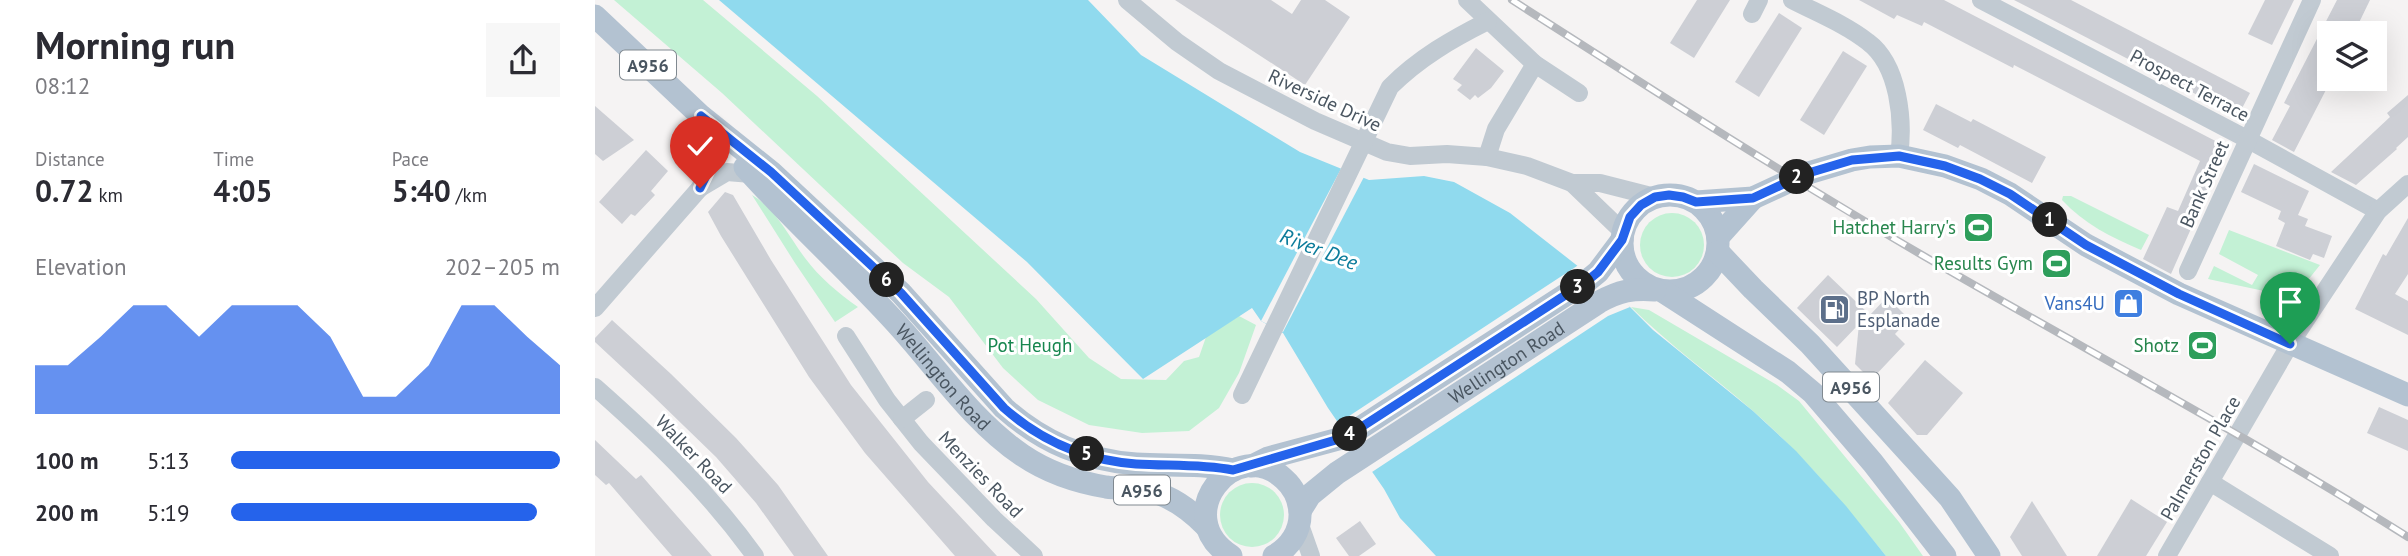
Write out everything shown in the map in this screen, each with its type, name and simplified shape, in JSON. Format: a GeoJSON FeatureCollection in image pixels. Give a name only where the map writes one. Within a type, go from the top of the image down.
{"type":"FeatureCollection","features":[{"type":"Feature","properties":{"kind":"main road","name":"Wellington Road"},"geometry":{"type":"LineString","coordinates":[[595,16],[707,123],[751,174],[897,323],[995,434],[1036,463],[1069,478],[1110,488],[1149,491],[1165,496],[1188,510],[1218,545]]}},
{"type":"Feature","properties":{"kind":"main road","name":"Wellington Road"},"geometry":{"type":"LineString","coordinates":[[707,123],[771,172],[901,293],[1004,408],[1032,431],[1059,446],[1134,464],[1243,468],[1268,458],[1346,437],[1598,272],[1622,236]]}},
{"type":"Feature","properties":{"kind":"main road"},"geometry":{"type":"LineString","coordinates":[[1655,197],[1669,195],[1696,202],[1753,198],[1805,174],[1852,160],[1899,156],[1945,166],[2010,194],[2086,245],[2179,294],[2408,395]]}},
{"type":"Feature","properties":{"kind":"main road","name":"A956"},"geometry":{"type":"LineString","coordinates":[[1655,197],[1641,205],[1630,217],[1622,236],[1626,265],[1634,276],[1788,372],[1813,393],[1873,463],[1945,556]]}},
{"type":"Feature","properties":{"kind":"main road"},"geometry":{"type":"LineString","coordinates":[[1660,291],[1677,292],[1699,283],[1714,264],[1718,245],[1753,198]]}},
{"type":"Feature","properties":{"kind":"main road","name":"A956"},"geometry":{"type":"LineString","coordinates":[[1696,202],[1715,223],[1718,245],[1744,281],[1810,344],[1950,498],[1989,556]]}},
{"type":"Feature","properties":{"kind":"main road","name":"Wellington Road"},"geometry":{"type":"LineString","coordinates":[[1279,555],[1289,544],[1310,495],[1359,458],[1616,292],[1634,288],[1660,291]]}},
{"type":"Feature","properties":{"kind":"main road","name":"A956"},"geometry":{"type":"LineString","coordinates":[[1218,545],[1206,504],[1210,493],[1223,476],[1243,468],[1266,468],[1279,474],[1293,490],[1300,516]]}},
{"type":"Feature","properties":{"kind":"street","name":"Riverside Drive"},"geometry":{"type":"LineString","coordinates":[[1127,0],[1177,42],[1220,71],[1344,135],[1387,152],[1410,156],[1447,154],[1487,157],[1527,166],[1572,183]]}},
{"type":"Feature","properties":{"kind":"street"},"geometry":{"type":"LineString","coordinates":[[1467,0],[1535,64],[1580,93]]}},
{"type":"Feature","properties":{"kind":"street"},"geometry":{"type":"LineString","coordinates":[[1792,0],[1869,42],[1887,64],[1897,97],[1902,134],[1899,156]]}},
{"type":"Feature","properties":{"kind":"street","name":"Prospect Terrace"},"geometry":{"type":"LineString","coordinates":[[1981,0],[2378,211]]}},
{"type":"Feature","properties":{"kind":"street","name":"Bank Street"},"geometry":{"type":"LineString","coordinates":[[2188,271],[2312,0]]}},
{"type":"Feature","properties":{"kind":"street"},"geometry":{"type":"LineString","coordinates":[[1245,388],[1390,87],[1435,49],[1488,21]]}},
{"type":"Feature","properties":{"kind":"street"},"geometry":{"type":"LineString","coordinates":[[1487,157],[1496,129],[1535,64]]}},
{"type":"Feature","properties":{"kind":"street"},"geometry":{"type":"LineString","coordinates":[[595,308],[700,188],[716,155],[717,146],[707,123]]}},
{"type":"Feature","properties":{"kind":"street"},"geometry":{"type":"LineString","coordinates":[[700,188],[727,172],[751,174]]}},
{"type":"Feature","properties":{"kind":"street"},"geometry":{"type":"LineString","coordinates":[[1572,183],[1600,183],[1655,197]]}},
{"type":"Feature","properties":{"kind":"street"},"geometry":{"type":"LineString","coordinates":[[1572,183],[1622,236]]}},
{"type":"Feature","properties":{"kind":"street","name":"Palmerston Place"},"geometry":{"type":"LineString","coordinates":[[2167,556],[2290,344],[2378,211],[2408,184]]}},
{"type":"Feature","properties":{"kind":"street","name":"Menzies Road"},"geometry":{"type":"LineString","coordinates":[[846,335],[887,400],[921,443],[994,519],[1034,556]]}},
{"type":"Feature","properties":{"kind":"street","name":"Walker Road"},"geometry":{"type":"LineString","coordinates":[[595,387],[679,464],[755,556]]}},
{"type":"Feature","properties":{"kind":"street"},"geometry":{"type":"LineString","coordinates":[[902,419],[926,400]]}},
{"type":"Feature","properties":{"kind":"street"},"geometry":{"type":"LineString","coordinates":[[2210,482],[2330,556]]}},
{"type":"Feature","properties":{"kind":"street"},"geometry":{"type":"LineString","coordinates":[[1300,516],[1311,556]]}},
{"type":"Feature","properties":{"kind":"green space","name":"Pot Heugh"},"geometry":{"type":"Polygon","coordinates":[[[614,0],[703,0],[817,96],[1036,299],[1089,358],[1121,379],[1166,380],[1184,361],[1199,357],[1206,337],[1239,316],[1256,325],[1239,373],[1219,408],[1189,431],[1142,433],[1089,425],[1038,400],[1003,368],[949,297],[903,263],[722,93],[614,0]]]}},
{"type":"Feature","properties":{"kind":"green space"},"geometry":{"type":"Polygon","coordinates":[[[752,195],[775,216],[817,272],[836,291],[858,307],[835,322],[752,195]]]}},
{"type":"Feature","properties":{"kind":"green space"},"geometry":{"type":"Polygon","coordinates":[[[2063,196],[2071,196],[2149,235],[2141,250],[2089,223],[2062,200],[2063,196]]]}},
{"type":"Feature","properties":{"kind":"green space"},"geometry":{"type":"Polygon","coordinates":[[[1672,213],[1690,219],[1698,227],[1704,245],[1698,263],[1690,271],[1672,277],[1654,271],[1646,263],[1640,245],[1646,227],[1654,219],[1672,213]]]}},
{"type":"Feature","properties":{"kind":"green space"},"geometry":{"type":"Polygon","coordinates":[[[2229,230],[2320,265],[2296,295],[2278,294],[2208,279],[2214,266],[2252,285],[2258,275],[2219,254],[2229,230]]]}},
{"type":"Feature","properties":{"kind":"green space"},"geometry":{"type":"Polygon","coordinates":[[[1631,307],[1649,310],[1777,385],[1799,401],[1899,522],[1923,556],[1886,556],[1839,499],[1789,445],[1631,307]]]}},
{"type":"Feature","properties":{"kind":"green space"},"geometry":{"type":"Polygon","coordinates":[[[1252,483],[1270,489],[1278,497],[1284,515],[1278,533],[1270,541],[1252,547],[1234,541],[1226,533],[1220,515],[1226,497],[1234,489],[1252,483]]]}},
{"type":"Feature","properties":{"kind":"water","name":"River Dee"},"geometry":{"type":"Polygon","coordinates":[[[719,0],[1088,0],[1141,55],[1300,152],[1369,180],[1424,176],[1454,182],[1510,213],[1630,307],[1653,330],[1753,411],[1796,451],[1846,506],[1886,556],[1436,556],[1400,518],[1283,333],[1261,321],[1252,308],[1143,379],[1027,262],[719,0]]]}},
{"type":"Feature","properties":{"kind":"pier"},"geometry":{"type":"Polygon","coordinates":[[[1343,165],[1365,175],[1283,332],[1261,321],[1343,165]]]}},
{"type":"Feature","properties":{"kind":"pier"},"geometry":{"type":"Polygon","coordinates":[[[1580,264],[1615,291],[1630,307],[1608,316],[1369,474],[1337,424],[1580,264]]]}},
{"type":"Feature","properties":{"kind":"building"},"geometry":{"type":"Polygon","coordinates":[[[1175,0],[1271,0],[1292,14],[1301,0],[1325,0],[1350,17],[1305,85],[1175,0]]]}},
{"type":"Feature","properties":{"kind":"building"},"geometry":{"type":"Polygon","coordinates":[[[1697,0],[1730,0],[1694,58],[1670,43],[1697,0]]]}},
{"type":"Feature","properties":{"kind":"building"},"geometry":{"type":"Polygon","coordinates":[[[1859,0],[1944,0],[2227,147],[2171,274],[2143,259],[2167,207],[2178,211],[2200,161],[1924,22],[1922,26],[1897,15],[1894,19],[1859,0]]]}},
{"type":"Feature","properties":{"kind":"building"},"geometry":{"type":"Polygon","coordinates":[[[2014,0],[2071,0],[2250,93],[2238,116],[2014,0]]]}},
{"type":"Feature","properties":{"kind":"building"},"geometry":{"type":"Polygon","coordinates":[[[2265,0],[2294,0],[2272,45],[2248,34],[2265,0]]]}},
{"type":"Feature","properties":{"kind":"building"},"geometry":{"type":"Polygon","coordinates":[[[2337,0],[2370,0],[2360,21],[2326,21],[2337,0]]]}},
{"type":"Feature","properties":{"kind":"building"},"geometry":{"type":"Polygon","coordinates":[[[1779,13],[1802,28],[1759,97],[1735,82],[1779,13]]]}},
{"type":"Feature","properties":{"kind":"building"},"geometry":{"type":"Polygon","coordinates":[[[2317,39],[2317,91],[2325,91],[2294,152],[2272,140],[2290,106],[2284,103],[2317,39]]]}},
{"type":"Feature","properties":{"kind":"building"},"geometry":{"type":"Polygon","coordinates":[[[1476,48],[1504,71],[1491,88],[1478,98],[1475,95],[1470,100],[1457,90],[1462,85],[1453,79],[1476,48]]]}},
{"type":"Feature","properties":{"kind":"building"},"geometry":{"type":"Polygon","coordinates":[[[1843,51],[1867,66],[1824,135],[1800,120],[1843,51]]]}},
{"type":"Feature","properties":{"kind":"building"},"geometry":{"type":"Polygon","coordinates":[[[2408,95],[2408,137],[2397,149],[2356,185],[2331,172],[2390,117],[2387,113],[2408,95]]]}},
{"type":"Feature","properties":{"kind":"building"},"geometry":{"type":"Polygon","coordinates":[[[1936,104],[1971,122],[1973,119],[2046,157],[2032,183],[1960,145],[1958,148],[1923,130],[1936,104]]]}},
{"type":"Feature","properties":{"kind":"building"},"geometry":{"type":"Polygon","coordinates":[[[595,106],[634,140],[603,161],[595,154],[595,106]]]}},
{"type":"Feature","properties":{"kind":"building"},"geometry":{"type":"Polygon","coordinates":[[[646,150],[668,171],[651,191],[655,195],[635,216],[631,214],[622,224],[599,202],[646,150]]]}},
{"type":"Feature","properties":{"kind":"building"},"geometry":{"type":"Polygon","coordinates":[[[2254,164],[2309,191],[2298,215],[2308,219],[2305,226],[2332,236],[2324,258],[2313,254],[2310,260],[2276,246],[2285,223],[2278,219],[2281,211],[2241,192],[2254,164]]]}},
{"type":"Feature","properties":{"kind":"building"},"geometry":{"type":"Polygon","coordinates":[[[725,192],[733,195],[851,385],[928,482],[997,556],[955,556],[865,453],[809,377],[708,212],[725,192]]]}},
{"type":"Feature","properties":{"kind":"building"},"geometry":{"type":"Polygon","coordinates":[[[2408,218],[2408,274],[2395,294],[2408,301],[2408,335],[2355,309],[2383,254],[2386,256],[2408,218]]]}},
{"type":"Feature","properties":{"kind":"building"},"geometry":{"type":"Polygon","coordinates":[[[1828,275],[1870,315],[1887,297],[1909,319],[1895,334],[1905,344],[1871,380],[1855,364],[1859,324],[1837,347],[1797,308],[1828,275]]]}},
{"type":"Feature","properties":{"kind":"building"},"geometry":{"type":"Polygon","coordinates":[[[612,320],[736,438],[778,485],[828,556],[794,556],[756,503],[716,457],[595,342],[595,338],[612,320]]]}},
{"type":"Feature","properties":{"kind":"building"},"geometry":{"type":"Polygon","coordinates":[[[1925,360],[1963,393],[1927,435],[1917,435],[1888,403],[1925,360]]]}},
{"type":"Feature","properties":{"kind":"building"},"geometry":{"type":"Polygon","coordinates":[[[2379,407],[2408,420],[2408,451],[2367,433],[2379,407]]]}},
{"type":"Feature","properties":{"kind":"building"},"geometry":{"type":"Polygon","coordinates":[[[595,440],[636,479],[641,475],[712,556],[672,556],[609,483],[606,485],[595,475],[595,440]]]}},
{"type":"Feature","properties":{"kind":"building"},"geometry":{"type":"Polygon","coordinates":[[[2131,499],[2167,522],[2146,556],[2097,556],[2131,499]]]}},
{"type":"Feature","properties":{"kind":"building"},"geometry":{"type":"Polygon","coordinates":[[[2032,501],[2067,556],[2022,556],[2010,537],[2032,501]]]}},
{"type":"Feature","properties":{"kind":"building"},"geometry":{"type":"Polygon","coordinates":[[[1360,521],[1376,544],[1359,556],[1349,556],[1336,538],[1360,521]]]}},
{"type":"Feature","properties":{"kind":"railway"},"geometry":{"type":"LineString","coordinates":[[1512,0],[1870,224],[2227,429],[2408,537]]}},
{"type":"Feature","properties":{"kind":"place","name":"Hatchet Harry's"},"geometry":{"type":"Point","coordinates":[1979,227]}},
{"type":"Feature","properties":{"kind":"place","name":"Results Gym"},"geometry":{"type":"Point","coordinates":[2056,263]}},
{"type":"Feature","properties":{"kind":"place","name":"Vans4U"},"geometry":{"type":"Point","coordinates":[2128,303]}},
{"type":"Feature","properties":{"kind":"place","name":"BP North Esplanade"},"geometry":{"type":"Point","coordinates":[1834,309]}},
{"type":"Feature","properties":{"kind":"place","name":"Shotz"},"geometry":{"type":"Point","coordinates":[2202,345]}},
{"type":"Feature","properties":{"kind":"route"},"geometry":{"type":"LineString","coordinates":[[700,188],[717,150],[713,131],[701,116],[771,172],[901,293],[1004,408],[1022,424],[1059,446],[1134,464],[1233,470],[1346,437],[1587,281],[1598,272],[1622,240],[1630,217],[1641,205],[1655,197],[1669,195],[1696,202],[1753,198],[1805,174],[1870,157],[1899,156],[1945,166],[1980,179],[2010,194],[2086,245],[2179,294],[2290,344]]}}]}
